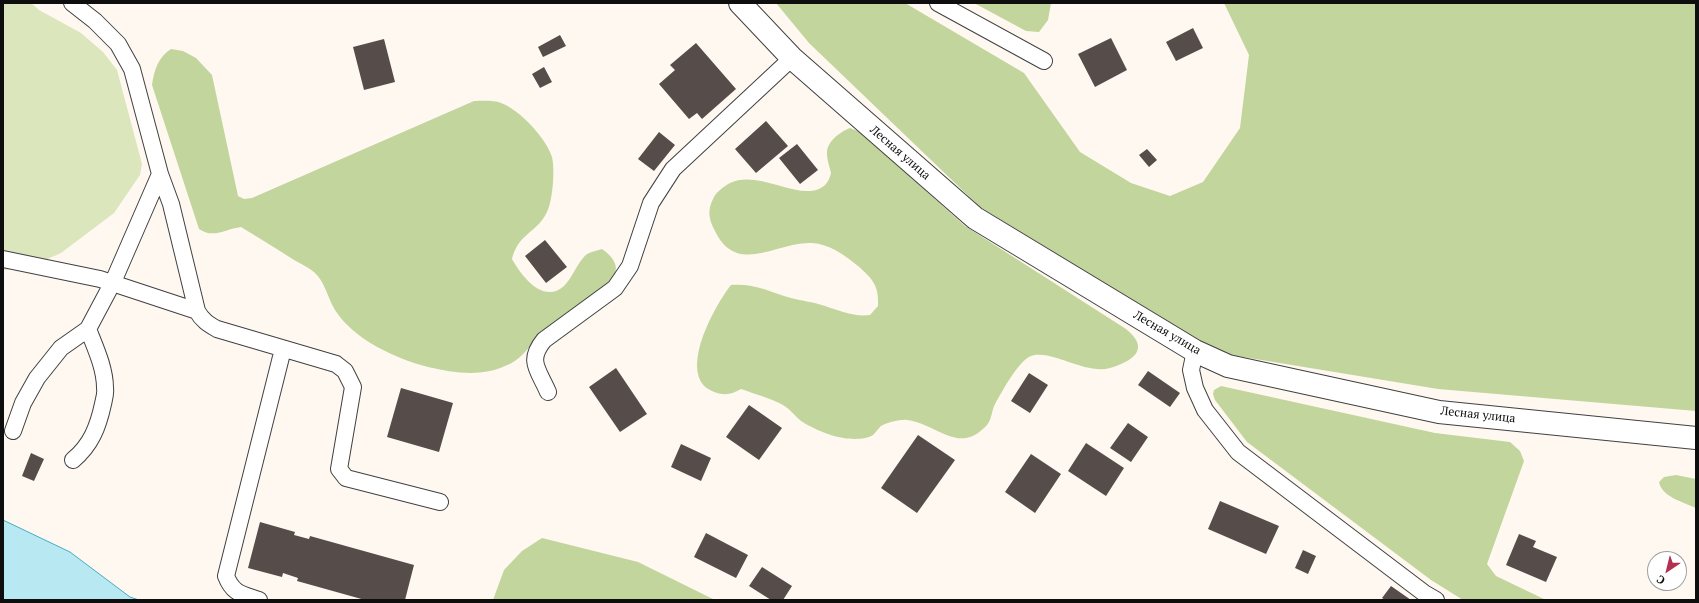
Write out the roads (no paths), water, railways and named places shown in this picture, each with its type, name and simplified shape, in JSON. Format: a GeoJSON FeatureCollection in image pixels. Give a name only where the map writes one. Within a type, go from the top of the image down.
{"type":"FeatureCollection","features":[{"type":"Feature","properties":{"kind":"street","name":"Лесная улица"},"geometry":{"type":"LineString","coordinates":[[740,3],[792,58],[975,218],[1195,351],[1228,366],[1439,412],[1696,438]]}},
{"type":"Feature","properties":{"kind":"lane"},"geometry":{"type":"LineString","coordinates":[[72,3],[95,21],[118,44],[132,69],[160,174],[171,204],[197,311],[205,322],[217,329],[336,364],[350,378],[353,387],[339,469],[341,474],[346,478],[440,502]]}},
{"type":"Feature","properties":{"kind":"lane"},"geometry":{"type":"LineString","coordinates":[[938,3],[1044,61]]}},
{"type":"Feature","properties":{"kind":"lane"},"geometry":{"type":"LineString","coordinates":[[548,392],[534,361],[536,351],[544,340],[615,288],[630,266],[651,203],[673,169],[792,58]]}},
{"type":"Feature","properties":{"kind":"lane"},"geometry":{"type":"LineString","coordinates":[[13,431],[23,403],[38,378],[61,348],[88,329],[113,282],[160,174]]}},
{"type":"Feature","properties":{"kind":"lane"},"geometry":{"type":"LineString","coordinates":[[3,259],[113,282],[197,311]]}},
{"type":"Feature","properties":{"kind":"lane"},"geometry":{"type":"LineString","coordinates":[[73,460],[84,451],[92,439],[100,419],[106,389],[100,361],[88,329]]}},
{"type":"Feature","properties":{"kind":"lane"},"geometry":{"type":"LineString","coordinates":[[259,600],[237,593],[230,586],[226,576],[283,349]]}},
{"type":"Feature","properties":{"kind":"lane"},"geometry":{"type":"LineString","coordinates":[[1195,351],[1190,370],[1202,403],[1205,410],[1238,452],[1424,593],[1436,600]]}},
{"type":"Feature","properties":{"kind":"water"},"geometry":{"type":"Polygon","coordinates":[[[3,520],[70,552],[130,597],[139,600],[3,600],[3,520]]]}}]}
